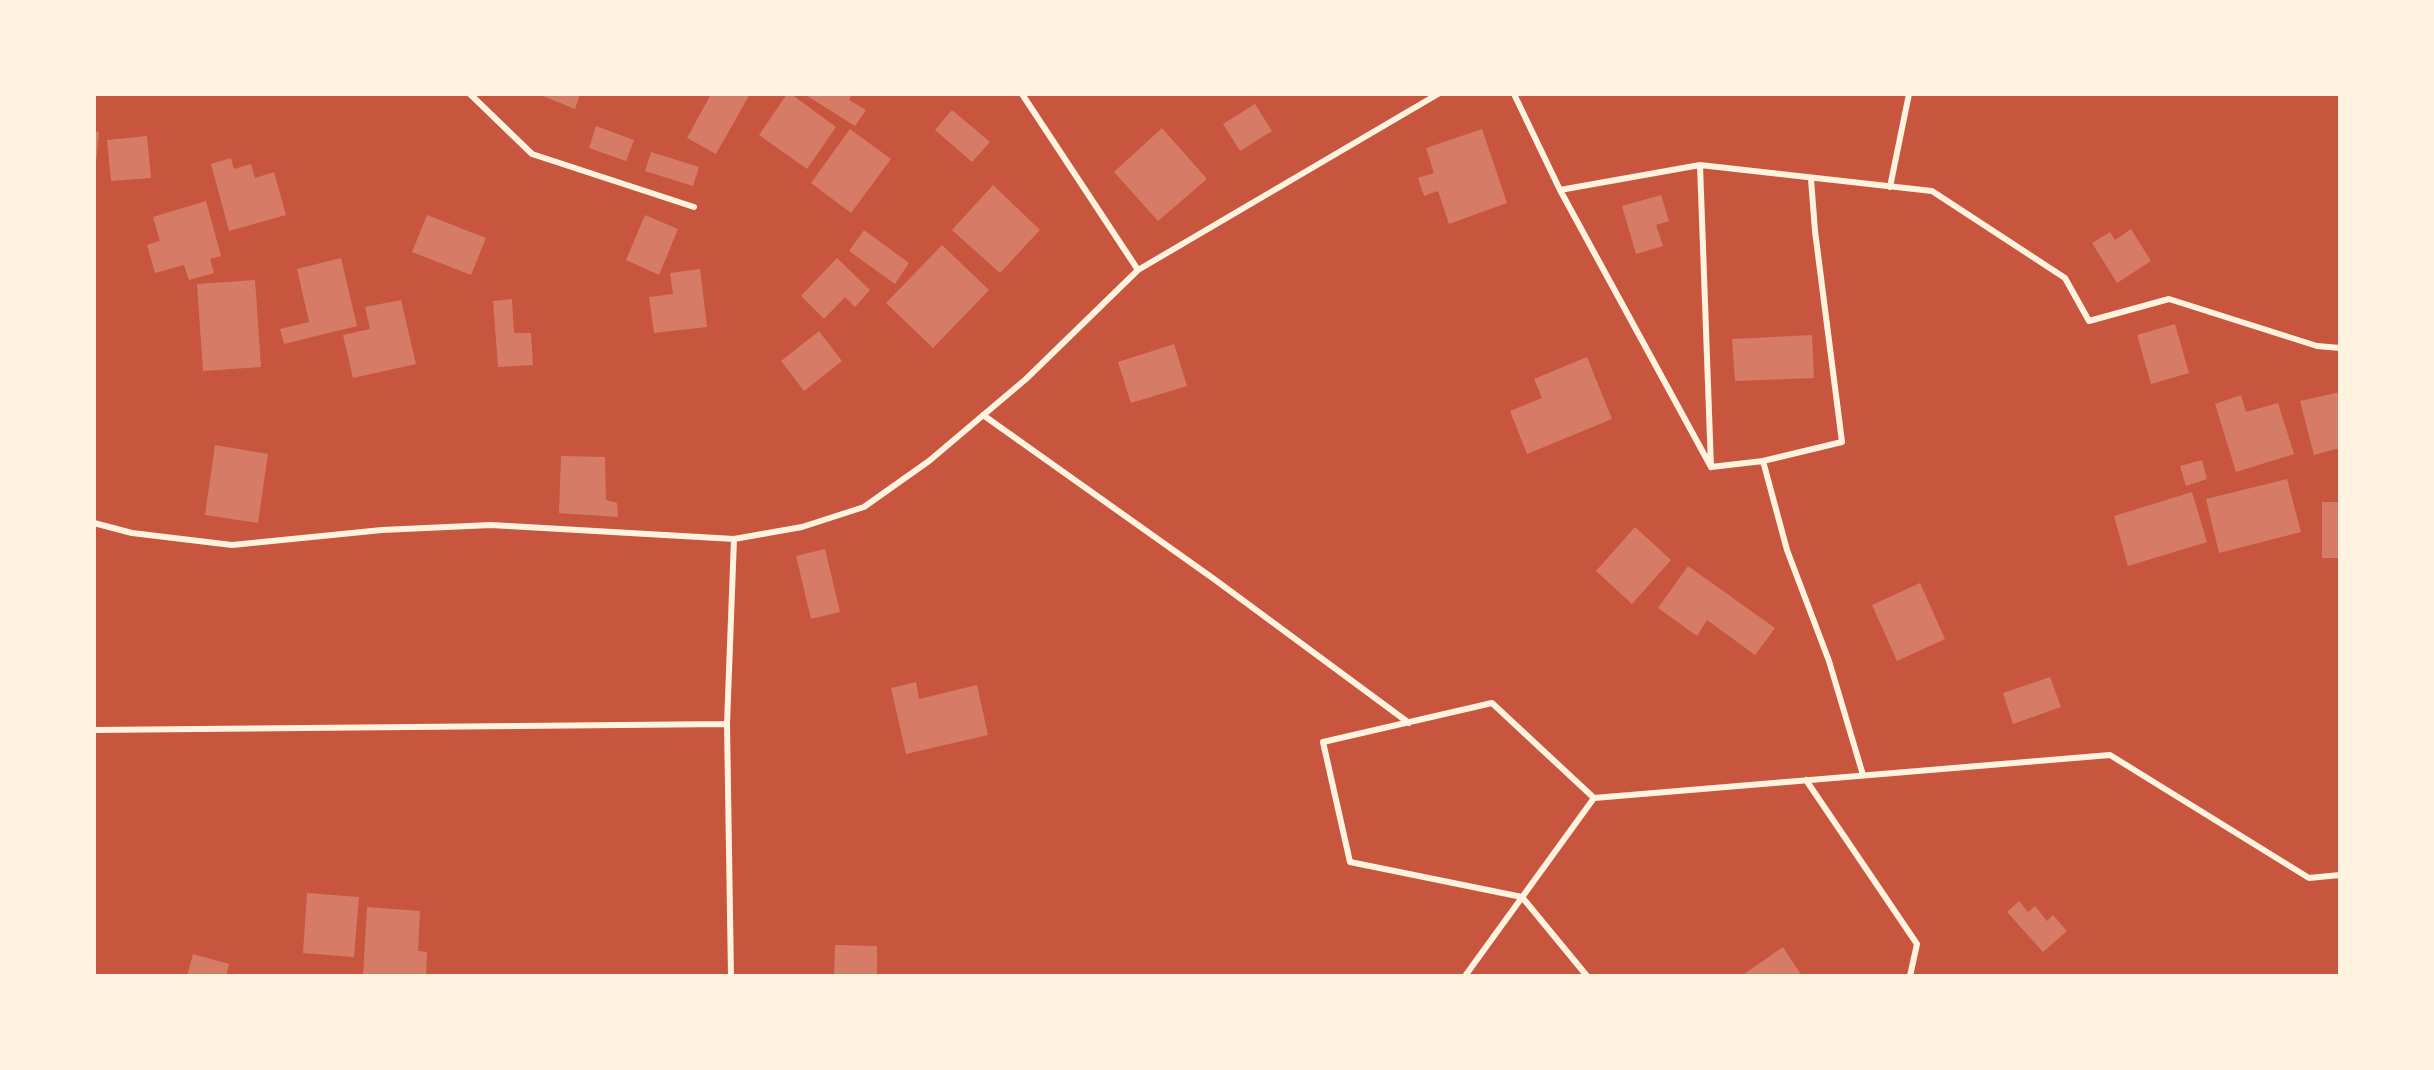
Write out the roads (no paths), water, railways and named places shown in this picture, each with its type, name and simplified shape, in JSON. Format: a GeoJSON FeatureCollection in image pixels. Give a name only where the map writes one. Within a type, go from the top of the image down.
{"type":"FeatureCollection","features":[{"type":"Feature","properties":{"kind":"street"},"geometry":{"type":"LineString","coordinates":[[470,94],[532,154],[694,207]]}},
{"type":"Feature","properties":{"kind":"street"},"geometry":{"type":"LineString","coordinates":[[1022,94],[1138,270]]}},
{"type":"Feature","properties":{"kind":"street"},"geometry":{"type":"LineString","coordinates":[[94,523],[132,533],[232,545],[382,530],[491,525],[734,539],[802,526],[864,507],[929,461],[1026,379],[1138,270],[1438,94]]}},
{"type":"Feature","properties":{"kind":"street"},"geometry":{"type":"LineString","coordinates":[[1514,94],[1560,190],[1711,467]]}},
{"type":"Feature","properties":{"kind":"street"},"geometry":{"type":"LineString","coordinates":[[1890,187],[1909,94]]}},
{"type":"Feature","properties":{"kind":"street"},"geometry":{"type":"LineString","coordinates":[[1560,190],[1700,165],[1932,191],[2064,278],[2089,321],[2169,299],[2317,346],[2340,348]]}},
{"type":"Feature","properties":{"kind":"street"},"geometry":{"type":"LineString","coordinates":[[1700,165],[1711,467]]}},
{"type":"Feature","properties":{"kind":"street"},"geometry":{"type":"LineString","coordinates":[[1711,467],[1763,461],[1842,442],[1815,231],[1811,179]]}},
{"type":"Feature","properties":{"kind":"street"},"geometry":{"type":"LineString","coordinates":[[983,415],[1214,579],[1409,723]]}},
{"type":"Feature","properties":{"kind":"street"},"geometry":{"type":"LineString","coordinates":[[1763,461],[1787,550],[1829,660],[1863,776]]}},
{"type":"Feature","properties":{"kind":"street"},"geometry":{"type":"LineString","coordinates":[[731,975],[727,724],[734,539]]}},
{"type":"Feature","properties":{"kind":"street"},"geometry":{"type":"LineString","coordinates":[[1587,975],[1522,897],[1350,862],[1323,742],[1492,703],[1594,798],[2110,755],[2309,878],[2340,875]]}},
{"type":"Feature","properties":{"kind":"street"},"geometry":{"type":"LineString","coordinates":[[94,730],[727,724]]}},
{"type":"Feature","properties":{"kind":"street"},"geometry":{"type":"LineString","coordinates":[[1806,780],[1917,944],[1910,975]]}},
{"type":"Feature","properties":{"kind":"street"},"geometry":{"type":"LineString","coordinates":[[1465,975],[1594,798]]}}]}
